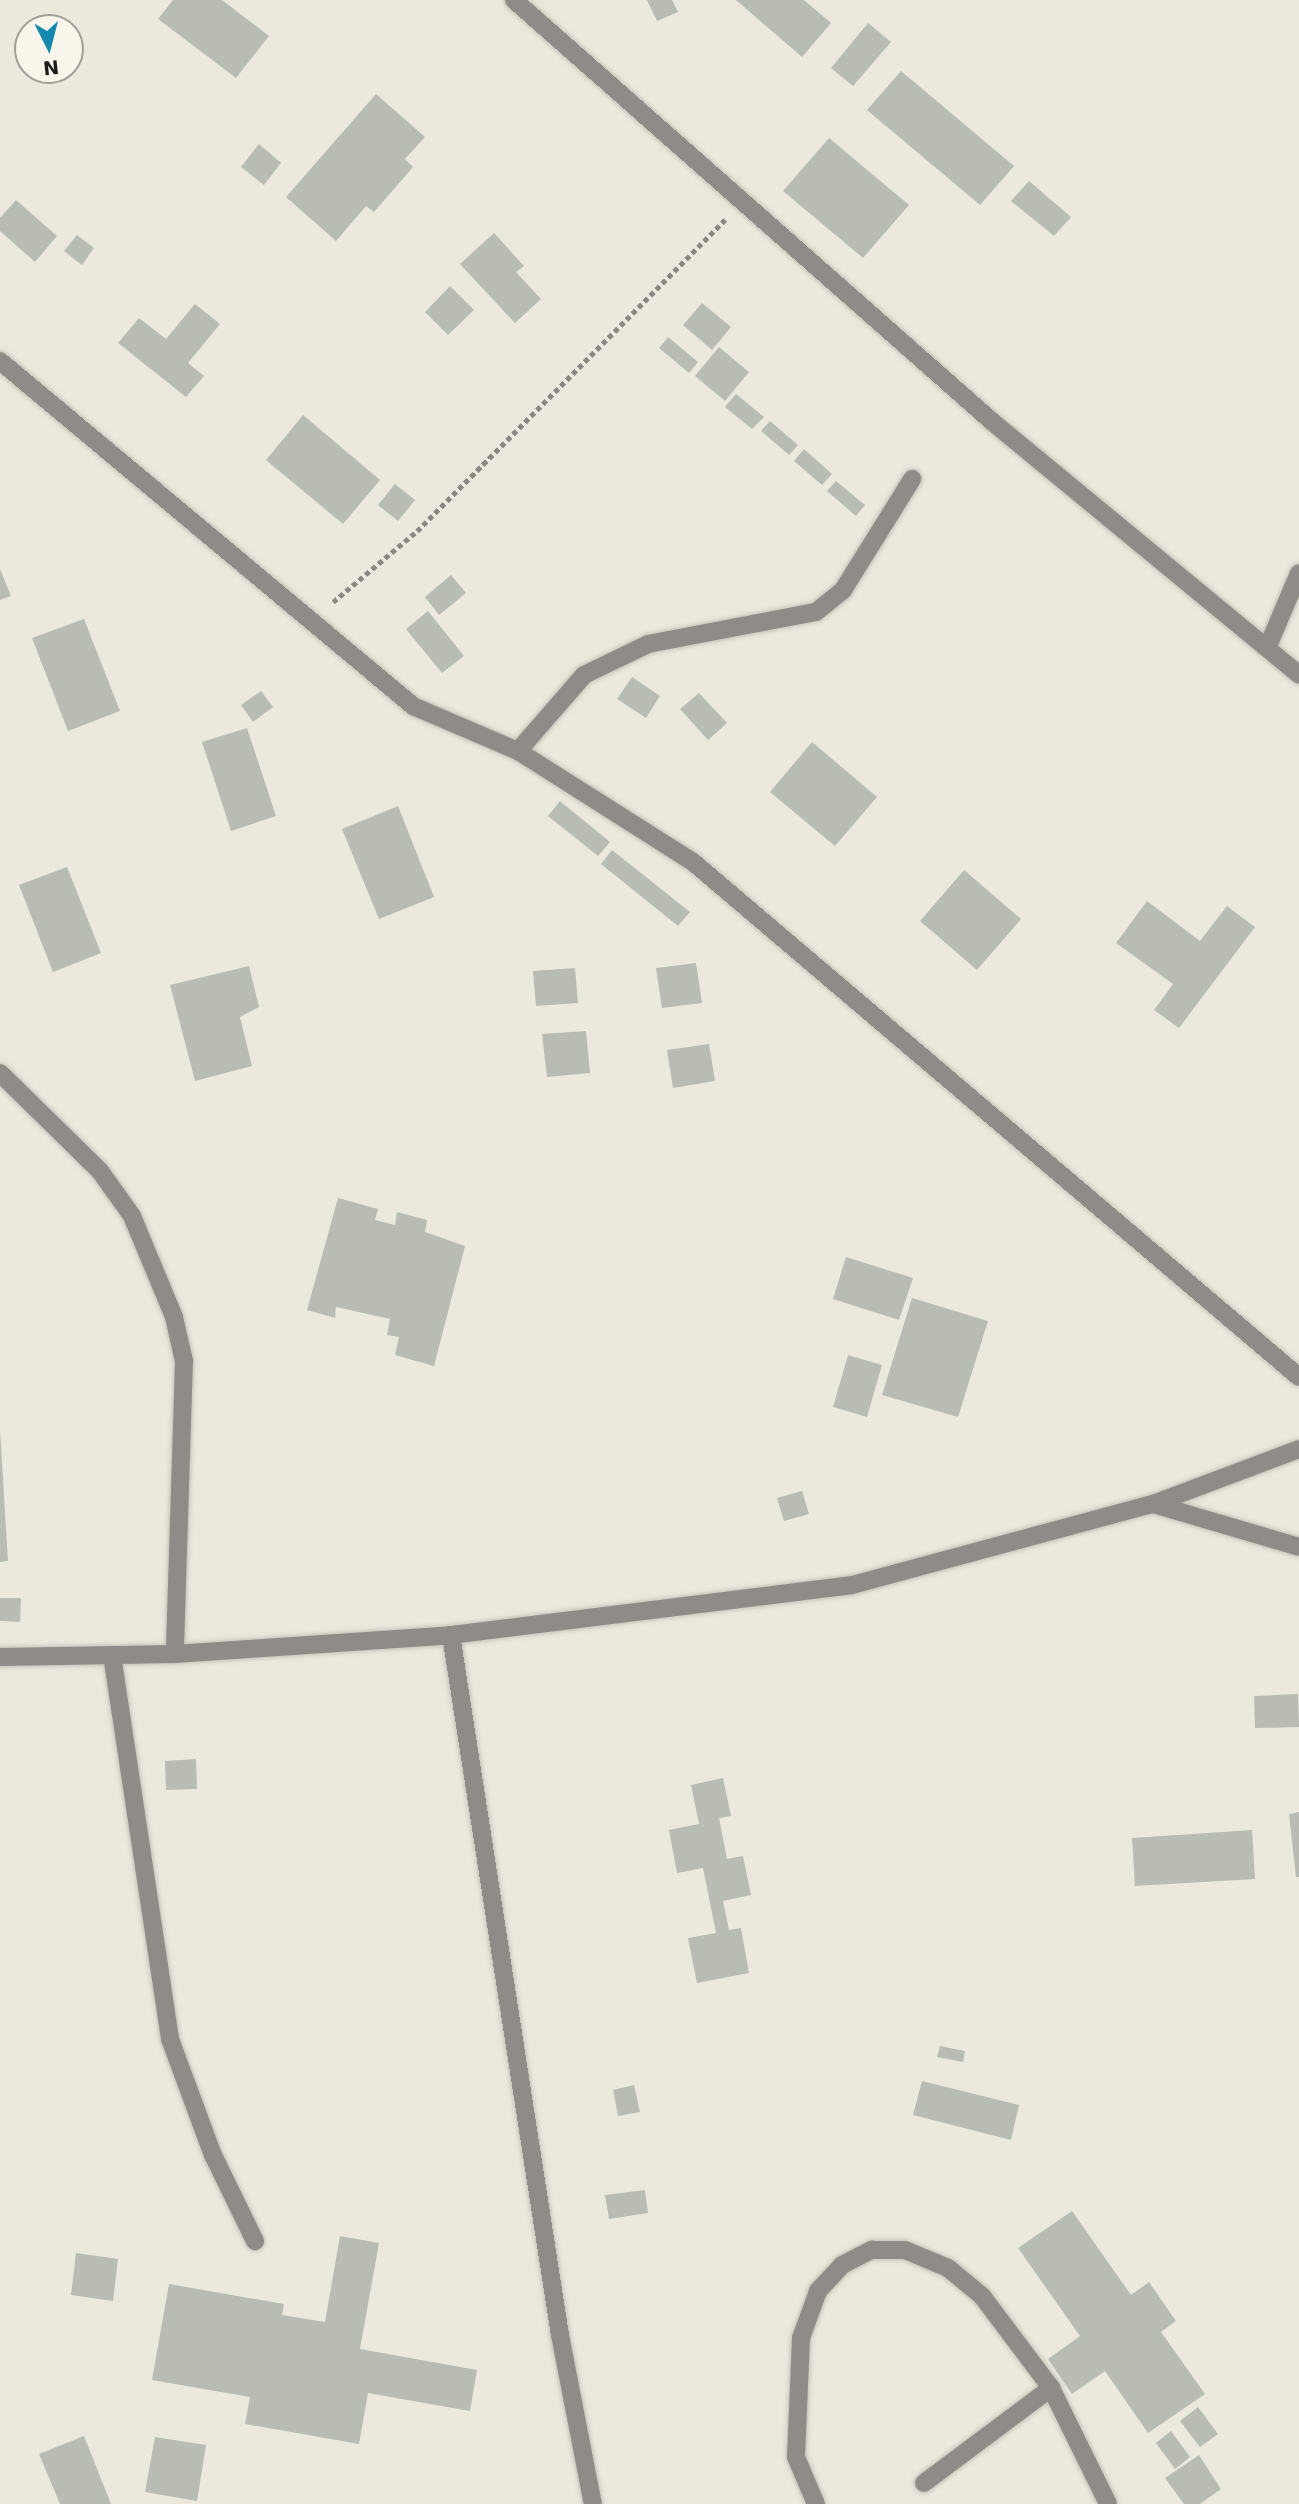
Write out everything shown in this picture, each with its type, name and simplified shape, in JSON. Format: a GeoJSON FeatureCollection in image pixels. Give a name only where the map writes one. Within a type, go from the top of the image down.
{"type":"FeatureCollection","features":[{"type":"Feature","properties":{"kind":"street"},"geometry":{"type":"LineString","coordinates":[[514,0],[995,425],[1268,646],[1299,675]]}},
{"type":"Feature","properties":{"kind":"street"},"geometry":{"type":"LineString","coordinates":[[0,361],[413,706],[518,751],[693,862],[1299,1377]]}},
{"type":"Feature","properties":{"kind":"street"},"geometry":{"type":"LineString","coordinates":[[518,751],[584,675],[648,644],[816,612],[843,590],[912,479]]}},
{"type":"Feature","properties":{"kind":"street"},"geometry":{"type":"LineString","coordinates":[[1268,646],[1299,573]]}},
{"type":"Feature","properties":{"kind":"street"},"geometry":{"type":"LineString","coordinates":[[0,1073],[100,1171],[132,1216],[174,1317],[184,1361],[175,1654]]}},
{"type":"Feature","properties":{"kind":"street"},"geometry":{"type":"LineString","coordinates":[[0,1657],[175,1654],[451,1635],[852,1586],[1153,1504],[1299,1449]]}},
{"type":"Feature","properties":{"kind":"street"},"geometry":{"type":"LineString","coordinates":[[1153,1504],[1299,1547]]}},
{"type":"Feature","properties":{"kind":"street"},"geometry":{"type":"LineString","coordinates":[[451,1635],[558,2322],[593,2504]]}},
{"type":"Feature","properties":{"kind":"street"},"geometry":{"type":"LineString","coordinates":[[112,1655],[170,2039],[213,2155],[254,2241]]}},
{"type":"Feature","properties":{"kind":"street"},"geometry":{"type":"LineString","coordinates":[[816,2504],[796,2457],[801,2338],[818,2291],[842,2265],[872,2250],[905,2250],[948,2268],[982,2295],[1051,2388],[1108,2504]]}},
{"type":"Feature","properties":{"kind":"street"},"geometry":{"type":"LineString","coordinates":[[924,2483],[1051,2388]]}},
{"type":"Feature","properties":{"kind":"path"},"geometry":{"type":"LineString","coordinates":[[311,621],[417,531],[743,202]]}},
{"type":"Feature","properties":{"kind":"building"},"geometry":{"type":"Polygon","coordinates":[[[173,0],[222,0],[269,36],[236,78],[158,19],[173,0]]]}},
{"type":"Feature","properties":{"kind":"building"},"geometry":{"type":"Polygon","coordinates":[[[647,0],[672,0],[678,12],[657,21],[647,0]]]}},
{"type":"Feature","properties":{"kind":"building"},"geometry":{"type":"Polygon","coordinates":[[[736,0],[804,0],[831,23],[802,57],[736,0]]]}},
{"type":"Feature","properties":{"kind":"building"},"geometry":{"type":"Polygon","coordinates":[[[868,23],[891,42],[853,86],[831,68],[868,23]]]}},
{"type":"Feature","properties":{"kind":"building"},"geometry":{"type":"Polygon","coordinates":[[[901,71],[1014,166],[980,205],[867,110],[901,71]]]}},
{"type":"Feature","properties":{"kind":"building"},"geometry":{"type":"Polygon","coordinates":[[[376,94],[425,137],[405,159],[413,167],[374,212],[366,206],[336,241],[286,197],[376,94]]]}},
{"type":"Feature","properties":{"kind":"building"},"geometry":{"type":"Polygon","coordinates":[[[829,138],[909,205],[863,258],[783,191],[829,138]]]}},
{"type":"Feature","properties":{"kind":"building"},"geometry":{"type":"Polygon","coordinates":[[[259,144],[281,163],[264,185],[241,167],[259,144]]]}},
{"type":"Feature","properties":{"kind":"building"},"geometry":{"type":"Polygon","coordinates":[[[1029,181],[1071,217],[1054,236],[1011,201],[1029,181]]]}},
{"type":"Feature","properties":{"kind":"building"},"geometry":{"type":"Polygon","coordinates":[[[16,200],[57,236],[35,262],[0,231],[0,218],[16,200]]]}},
{"type":"Feature","properties":{"kind":"building"},"geometry":{"type":"Polygon","coordinates":[[[494,233],[524,266],[516,272],[541,299],[515,323],[460,264],[494,233]]]}},
{"type":"Feature","properties":{"kind":"building"},"geometry":{"type":"Polygon","coordinates":[[[77,235],[94,248],[82,265],[64,251],[77,235]]]}},
{"type":"Feature","properties":{"kind":"building"},"geometry":{"type":"Polygon","coordinates":[[[450,286],[474,310],[448,335],[425,312],[450,286]]]}},
{"type":"Feature","properties":{"kind":"building"},"geometry":{"type":"Polygon","coordinates":[[[702,303],[731,327],[712,350],[683,325],[702,303]]]}},
{"type":"Feature","properties":{"kind":"building"},"geometry":{"type":"Polygon","coordinates":[[[195,304],[220,324],[188,363],[204,376],[186,397],[118,343],[139,318],[166,339],[195,304]]]}},
{"type":"Feature","properties":{"kind":"building"},"geometry":{"type":"Polygon","coordinates":[[[668,337],[698,362],[689,373],[659,348],[668,337]]]}},
{"type":"Feature","properties":{"kind":"building"},"geometry":{"type":"Polygon","coordinates":[[[719,347],[749,372],[725,401],[695,376],[719,347]]]}},
{"type":"Feature","properties":{"kind":"building"},"geometry":{"type":"Polygon","coordinates":[[[736,394],[764,417],[752,429],[725,407],[736,394]]]}},
{"type":"Feature","properties":{"kind":"building"},"geometry":{"type":"Polygon","coordinates":[[[303,415],[380,480],[343,524],[266,460],[303,415]]]}},
{"type":"Feature","properties":{"kind":"building"},"geometry":{"type":"Polygon","coordinates":[[[770,421],[798,445],[789,455],[761,431],[770,421]]]}},
{"type":"Feature","properties":{"kind":"building"},"geometry":{"type":"Polygon","coordinates":[[[804,449],[832,474],[822,485],[794,461],[804,449]]]}},
{"type":"Feature","properties":{"kind":"building"},"geometry":{"type":"Polygon","coordinates":[[[836,481],[865,505],[856,516],[827,491],[836,481]]]}},
{"type":"Feature","properties":{"kind":"building"},"geometry":{"type":"Polygon","coordinates":[[[395,484],[415,500],[398,521],[378,505],[395,484]]]}},
{"type":"Feature","properties":{"kind":"building"},"geometry":{"type":"Polygon","coordinates":[[[0,569],[11,596],[0,600],[0,569]]]}},
{"type":"Feature","properties":{"kind":"building"},"geometry":{"type":"Polygon","coordinates":[[[451,575],[466,593],[439,615],[425,597],[451,575]]]}},
{"type":"Feature","properties":{"kind":"building"},"geometry":{"type":"Polygon","coordinates":[[[428,611],[464,656],[442,673],[406,629],[428,611]]]}},
{"type":"Feature","properties":{"kind":"building"},"geometry":{"type":"Polygon","coordinates":[[[84,619],[120,711],[68,731],[32,638],[84,619]]]}},
{"type":"Feature","properties":{"kind":"building"},"geometry":{"type":"Polygon","coordinates":[[[632,677],[660,696],[646,718],[617,699],[632,677]]]}},
{"type":"Feature","properties":{"kind":"building"},"geometry":{"type":"Polygon","coordinates":[[[261,691],[273,707],[253,722],[241,705],[261,691]]]}},
{"type":"Feature","properties":{"kind":"building"},"geometry":{"type":"Polygon","coordinates":[[[699,693],[727,723],[708,740],[680,709],[699,693]]]}},
{"type":"Feature","properties":{"kind":"building"},"geometry":{"type":"Polygon","coordinates":[[[247,728],[276,816],[231,831],[202,742],[247,728]]]}},
{"type":"Feature","properties":{"kind":"building"},"geometry":{"type":"Polygon","coordinates":[[[812,742],[877,797],[835,846],[770,792],[812,742]]]}},
{"type":"Feature","properties":{"kind":"building"},"geometry":{"type":"Polygon","coordinates":[[[560,801],[610,842],[598,856],[548,816],[560,801]]]}},
{"type":"Feature","properties":{"kind":"building"},"geometry":{"type":"Polygon","coordinates":[[[398,806],[434,897],[379,919],[342,829],[398,806]]]}},
{"type":"Feature","properties":{"kind":"building"},"geometry":{"type":"Polygon","coordinates":[[[612,850],[690,912],[678,926],[601,864],[612,850]]]}},
{"type":"Feature","properties":{"kind":"building"},"geometry":{"type":"Polygon","coordinates":[[[67,867],[101,953],[53,972],[19,885],[67,867]]]}},
{"type":"Feature","properties":{"kind":"building"},"geometry":{"type":"Polygon","coordinates":[[[964,870],[1021,919],[977,970],[920,921],[964,870]]]}},
{"type":"Feature","properties":{"kind":"building"},"geometry":{"type":"Polygon","coordinates":[[[1147,901],[1200,941],[1227,906],[1255,927],[1179,1028],[1154,1010],[1173,984],[1116,943],[1147,901]]]}},
{"type":"Feature","properties":{"kind":"building"},"geometry":{"type":"Polygon","coordinates":[[[696,963],[702,1003],[662,1008],[656,968],[696,963]]]}},
{"type":"Feature","properties":{"kind":"building"},"geometry":{"type":"Polygon","coordinates":[[[249,966],[259,1007],[240,1017],[252,1066],[195,1081],[170,985],[249,966]]]}},
{"type":"Feature","properties":{"kind":"building"},"geometry":{"type":"Polygon","coordinates":[[[575,968],[578,1003],[536,1006],[533,971],[575,968]]]}},
{"type":"Feature","properties":{"kind":"building"},"geometry":{"type":"Polygon","coordinates":[[[586,1031],[590,1073],[547,1077],[542,1034],[586,1031]]]}},
{"type":"Feature","properties":{"kind":"building"},"geometry":{"type":"Polygon","coordinates":[[[709,1044],[715,1081],[673,1088],[667,1050],[709,1044]]]}},
{"type":"Feature","properties":{"kind":"building"},"geometry":{"type":"Polygon","coordinates":[[[338,1198],[378,1209],[375,1220],[395,1225],[397,1212],[427,1220],[425,1232],[465,1246],[434,1366],[395,1355],[399,1337],[387,1335],[390,1319],[336,1307],[335,1318],[307,1310],[338,1198]]]}},
{"type":"Feature","properties":{"kind":"building"},"geometry":{"type":"Polygon","coordinates":[[[846,1257],[913,1278],[899,1320],[833,1299],[846,1257]]]}},
{"type":"Feature","properties":{"kind":"building"},"geometry":{"type":"Polygon","coordinates":[[[912,1298],[988,1321],[958,1417],[882,1395],[912,1298]]]}},
{"type":"Feature","properties":{"kind":"building"},"geometry":{"type":"Polygon","coordinates":[[[848,1355],[882,1365],[867,1417],[833,1407],[848,1355]]]}},
{"type":"Feature","properties":{"kind":"building"},"geometry":{"type":"Polygon","coordinates":[[[0,1430],[8,1561],[0,1562],[0,1430]]]}},
{"type":"Feature","properties":{"kind":"building"},"geometry":{"type":"Polygon","coordinates":[[[802,1491],[809,1514],[784,1521],[777,1498],[802,1491]]]}},
{"type":"Feature","properties":{"kind":"building"},"geometry":{"type":"Polygon","coordinates":[[[0,1598],[21,1598],[20,1622],[0,1621],[0,1598]]]}},
{"type":"Feature","properties":{"kind":"building"},"geometry":{"type":"Polygon","coordinates":[[[1298,1694],[1299,1727],[1255,1728],[1254,1696],[1298,1694]]]}},
{"type":"Feature","properties":{"kind":"building"},"geometry":{"type":"Polygon","coordinates":[[[196,1759],[197,1789],[166,1790],[165,1761],[196,1759]]]}},
{"type":"Feature","properties":{"kind":"building"},"geometry":{"type":"Polygon","coordinates":[[[723,1778],[731,1816],[719,1818],[727,1859],[743,1856],[751,1895],[723,1901],[729,1930],[741,1928],[749,1973],[697,1983],[688,1938],[716,1933],[703,1868],[677,1873],[669,1830],[699,1824],[691,1785],[723,1778]]]}},
{"type":"Feature","properties":{"kind":"building"},"geometry":{"type":"Polygon","coordinates":[[[1299,1812],[1299,1877],[1296,1877],[1289,1814],[1299,1812]]]}},
{"type":"Feature","properties":{"kind":"building"},"geometry":{"type":"Polygon","coordinates":[[[1252,1830],[1255,1879],[1135,1886],[1132,1838],[1252,1830]]]}},
{"type":"Feature","properties":{"kind":"building"},"geometry":{"type":"Polygon","coordinates":[[[940,2046],[965,2051],[963,2062],[937,2057],[940,2046]]]}},
{"type":"Feature","properties":{"kind":"building"},"geometry":{"type":"Polygon","coordinates":[[[922,2081],[1019,2105],[1011,2140],[913,2115],[922,2081]]]}},
{"type":"Feature","properties":{"kind":"building"},"geometry":{"type":"Polygon","coordinates":[[[634,2085],[640,2112],[618,2116],[613,2090],[634,2085]]]}},
{"type":"Feature","properties":{"kind":"building"},"geometry":{"type":"Polygon","coordinates":[[[645,2190],[648,2213],[609,2219],[605,2195],[645,2190]]]}},
{"type":"Feature","properties":{"kind":"building"},"geometry":{"type":"Polygon","coordinates":[[[1072,2211],[1131,2295],[1149,2282],[1176,2321],[1161,2332],[1205,2394],[1148,2433],[1105,2371],[1072,2394],[1048,2359],[1080,2336],[1018,2248],[1072,2211]]]}},
{"type":"Feature","properties":{"kind":"building"},"geometry":{"type":"Polygon","coordinates":[[[340,2236],[379,2243],[360,2349],[477,2370],[470,2411],[368,2393],[359,2444],[245,2424],[250,2397],[152,2380],[169,2284],[284,2304],[282,2315],[325,2322],[340,2236]]]}},
{"type":"Feature","properties":{"kind":"building"},"geometry":{"type":"Polygon","coordinates":[[[76,2253],[118,2259],[113,2301],[71,2295],[76,2253]]]}},
{"type":"Feature","properties":{"kind":"building"},"geometry":{"type":"Polygon","coordinates":[[[1198,2407],[1218,2434],[1200,2447],[1180,2421],[1198,2407]]]}},
{"type":"Feature","properties":{"kind":"building"},"geometry":{"type":"Polygon","coordinates":[[[1171,2431],[1190,2457],[1175,2469],[1156,2443],[1171,2431]]]}},
{"type":"Feature","properties":{"kind":"building"},"geometry":{"type":"Polygon","coordinates":[[[84,2436],[111,2504],[60,2504],[39,2454],[84,2436]]]}},
{"type":"Feature","properties":{"kind":"building"},"geometry":{"type":"Polygon","coordinates":[[[155,2437],[206,2445],[197,2501],[145,2492],[155,2437]]]}},
{"type":"Feature","properties":{"kind":"building"},"geometry":{"type":"Polygon","coordinates":[[[1199,2455],[1221,2489],[1200,2504],[1184,2504],[1165,2478],[1199,2455]]]}}]}
